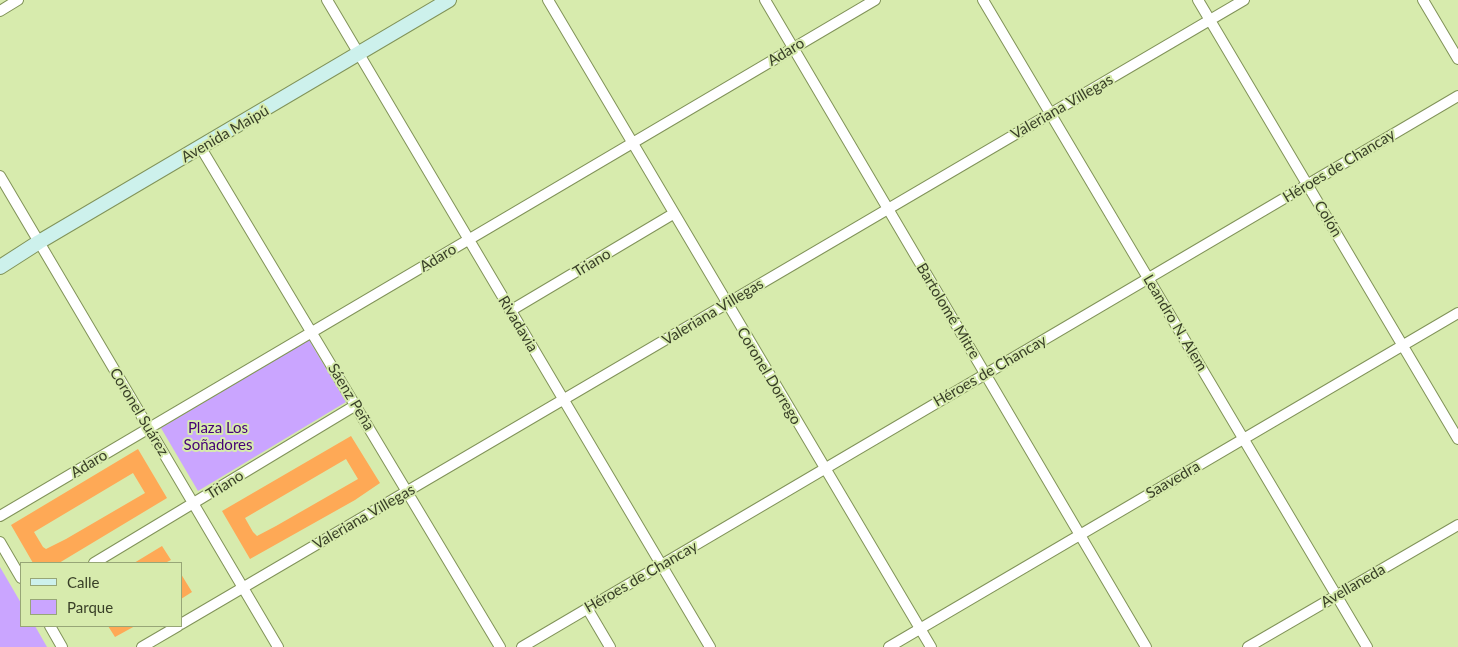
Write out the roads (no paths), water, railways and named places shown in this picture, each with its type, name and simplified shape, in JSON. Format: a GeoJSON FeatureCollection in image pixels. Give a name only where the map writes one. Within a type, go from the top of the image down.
{"type":"FeatureCollection","features":[{"type":"Feature","properties":{"kind":"main road","name":"Avenida Maipú"},"geometry":{"type":"LineString","coordinates":[[0,267],[39,242],[359,55],[449,0]]}},
{"type":"Feature","properties":{"kind":"street"},"geometry":{"type":"LineString","coordinates":[[0,11],[18,0]]}},
{"type":"Feature","properties":{"kind":"street","name":"Rivadavia"},"geometry":{"type":"LineString","coordinates":[[327,0],[710,647]]}},
{"type":"Feature","properties":{"kind":"street","name":"Coronel Dorrego"},"geometry":{"type":"LineString","coordinates":[[548,0],[631,144],[930,647]]}},
{"type":"Feature","properties":{"kind":"street","name":"Bartolomé Mitre"},"geometry":{"type":"LineString","coordinates":[[765,0],[1146,647]]}},
{"type":"Feature","properties":{"kind":"street","name":"Adaro"},"geometry":{"type":"LineString","coordinates":[[0,516],[875,0]]}},
{"type":"Feature","properties":{"kind":"street","name":"Leandro N. Alem"},"geometry":{"type":"LineString","coordinates":[[983,0],[1367,647]]}},
{"type":"Feature","properties":{"kind":"street","name":"Colón"},"geometry":{"type":"LineString","coordinates":[[1198,0],[1458,439]]}},
{"type":"Feature","properties":{"kind":"street","name":"Valeriana Villegas"},"geometry":{"type":"LineString","coordinates":[[182,623],[242,586],[407,492],[887,208],[1244,0]]}},
{"type":"Feature","properties":{"kind":"street"},"geometry":{"type":"LineString","coordinates":[[1423,0],[1458,59]]}},
{"type":"Feature","properties":{"kind":"street","name":"Héroes de Chancay"},"geometry":{"type":"LineString","coordinates":[[522,647],[984,373],[1148,279],[1458,96]]}},
{"type":"Feature","properties":{"kind":"street","name":"Sáenz Peña"},"geometry":{"type":"LineString","coordinates":[[201,148],[500,647]]}},
{"type":"Feature","properties":{"kind":"street","name":"Coronel Suárez"},"geometry":{"type":"LineString","coordinates":[[0,176],[278,647]]}},
{"type":"Feature","properties":{"kind":"street","name":"Triano"},"geometry":{"type":"LineString","coordinates":[[510,312],[673,214]]}},
{"type":"Feature","properties":{"kind":"street","name":"Saavedra"},"geometry":{"type":"LineString","coordinates":[[889,647],[1458,313]]}},
{"type":"Feature","properties":{"kind":"street","name":"Triano"},"geometry":{"type":"LineString","coordinates":[[96,562],[356,405]]}},
{"type":"Feature","properties":{"kind":"street","name":"Avellaneda"},"geometry":{"type":"LineString","coordinates":[[1248,647],[1458,524]]}},
{"type":"Feature","properties":{"kind":"street"},"geometry":{"type":"LineString","coordinates":[[0,542],[20,576]]}},
{"type":"Feature","properties":{"kind":"street"},"geometry":{"type":"LineString","coordinates":[[588,608],[610,647]]}},
{"type":"Feature","properties":{"kind":"street"},"geometry":{"type":"LineString","coordinates":[[51,627],[62,647]]}},
{"type":"Feature","properties":{"kind":"street"},"geometry":{"type":"LineString","coordinates":[[142,647],[176,627]]}},
{"type":"Feature","properties":{"kind":"park label","name":"Plaza Los Soñadores"},"geometry":{"type":"Point","coordinates":[218,436]}}]}
